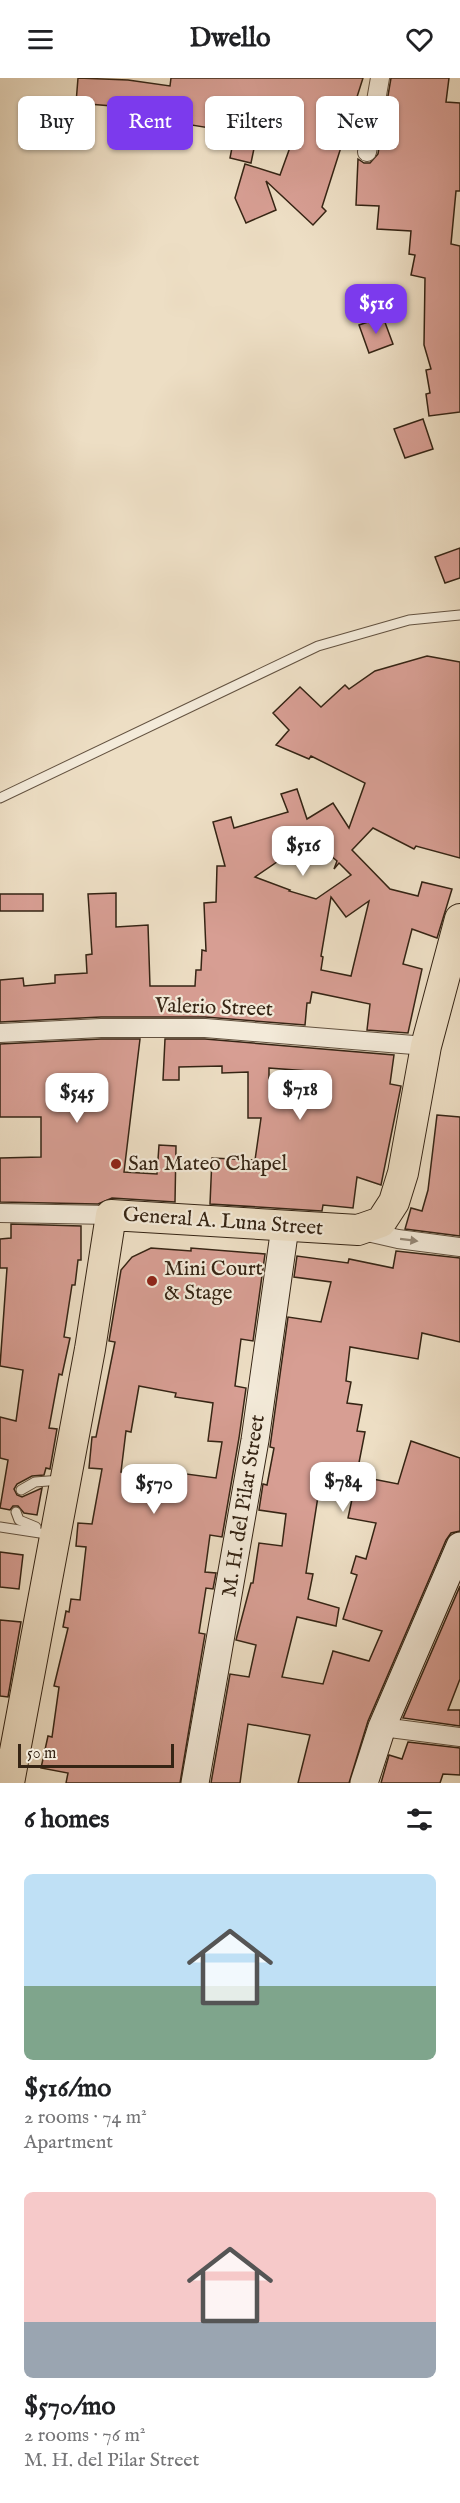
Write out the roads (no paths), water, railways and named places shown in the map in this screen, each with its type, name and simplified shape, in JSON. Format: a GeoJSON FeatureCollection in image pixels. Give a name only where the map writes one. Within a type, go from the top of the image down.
{"type":"FeatureCollection","features":[{"type":"Feature","properties":{"kind":"main road","name":"General A. Luna Street"},"geometry":{"type":"LineString","coordinates":[[9,1783],[90,1349],[111,1215],[358,1230],[381,1222],[394,1202],[403,1173],[426,1046],[460,920]]}},
{"type":"Feature","properties":{"kind":"street"},"geometry":{"type":"LineString","coordinates":[[367,152],[380,78]]}},
{"type":"Feature","properties":{"kind":"street","name":"Valerio Street"},"geometry":{"type":"LineString","coordinates":[[0,1033],[100,1028],[205,1028],[426,1046]]}},
{"type":"Feature","properties":{"kind":"street"},"geometry":{"type":"LineString","coordinates":[[0,1213],[111,1215]]}},
{"type":"Feature","properties":{"kind":"street","name":"M. H. del Pilar Street"},"geometry":{"type":"LineString","coordinates":[[195,1783],[250,1474],[285,1227]]}},
{"type":"Feature","properties":{"kind":"street"},"geometry":{"type":"LineString","coordinates":[[358,1230],[398,1239],[460,1247]]}},
{"type":"Feature","properties":{"kind":"street"},"geometry":{"type":"LineString","coordinates":[[364,1783],[382,1727],[460,1546]]}},
{"type":"Feature","properties":{"kind":"street"},"geometry":{"type":"LineString","coordinates":[[382,1727],[460,1737]]}},
{"type":"Feature","properties":{"kind":"lane"},"geometry":{"type":"LineString","coordinates":[[0,798],[318,646],[409,620],[460,615]]}},
{"type":"Feature","properties":{"kind":"lane"},"geometry":{"type":"LineString","coordinates":[[21,1490],[35,1482],[66,1479]]}},
{"type":"Feature","properties":{"kind":"lane"},"geometry":{"type":"LineString","coordinates":[[16,1512],[18,1520],[55,1533]]}},
{"type":"Feature","properties":{"kind":"lane"},"geometry":{"type":"LineString","coordinates":[[0,1527],[55,1533]]}},
{"type":"Feature","properties":{"kind":"place","name":"San Mateo Chapel"},"geometry":{"type":"Point","coordinates":[116,1164]}},
{"type":"Feature","properties":{"kind":"place","name":"Mini Court & Stage"},"geometry":{"type":"Point","coordinates":[152,1281]}}]}
